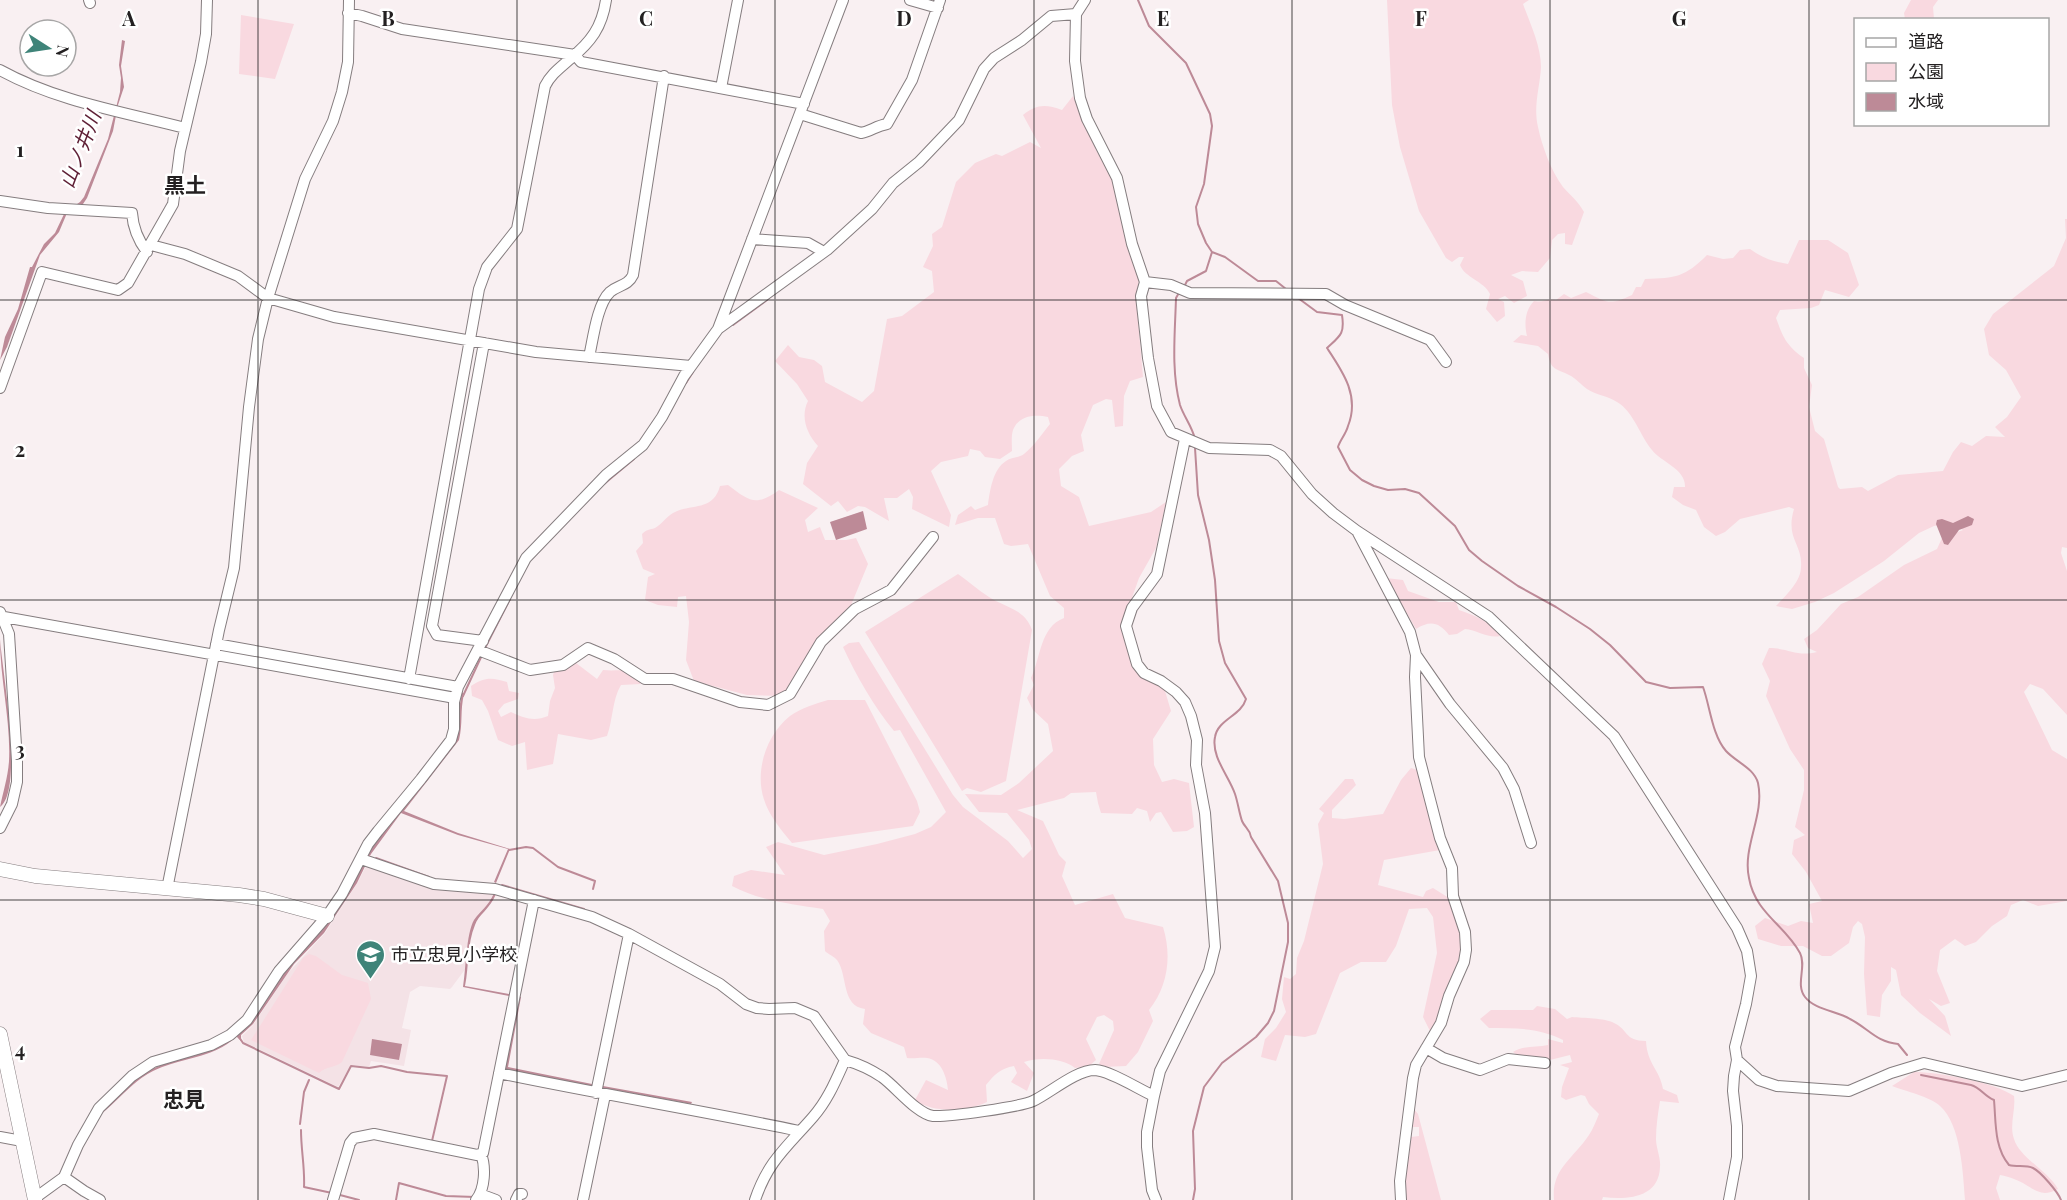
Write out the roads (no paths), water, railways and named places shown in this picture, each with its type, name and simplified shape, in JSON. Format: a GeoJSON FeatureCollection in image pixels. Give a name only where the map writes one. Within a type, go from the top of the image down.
{"type":"FeatureCollection","features":[{"type":"Feature","properties":{"kind":"street"},"geometry":{"type":"LineString","coordinates":[[0,388],[42,272],[118,290],[128,283],[149,249],[173,204],[185,128],[206,34],[207,0]]}},
{"type":"Feature","properties":{"kind":"street"},"geometry":{"type":"LineString","coordinates":[[167,889],[215,650],[234,568],[249,407],[258,339],[268,298],[305,179],[333,121],[342,92],[348,62],[349,0]]}},
{"type":"Feature","properties":{"kind":"street"},"geometry":{"type":"LineString","coordinates":[[409,679],[479,289],[487,267],[517,229],[545,87],[550,76],[584,48],[600,27],[606,0]]}},
{"type":"Feature","properties":{"kind":"street"},"geometry":{"type":"LineString","coordinates":[[721,88],[738,0]]}},
{"type":"Feature","properties":{"kind":"street"},"geometry":{"type":"LineString","coordinates":[[0,1034],[35,1199],[64,1177],[78,1145],[99,1108],[132,1076],[153,1062],[211,1045],[232,1033],[246,1020],[279,971],[327,916],[378,831],[452,740],[458,687],[526,558],[606,475],[643,445],[691,366],[718,329],[843,0]]}},
{"type":"Feature","properties":{"kind":"street"},"geometry":{"type":"LineString","coordinates":[[348,14],[402,28],[575,56],[581,62],[721,88],[802,109],[861,133],[870,132],[875,126],[888,124],[912,80],[939,4],[910,0]]}},
{"type":"Feature","properties":{"kind":"street"},"geometry":{"type":"LineString","coordinates":[[1085,0],[1076,14],[1075,61],[1080,98],[1087,119],[1117,178],[1132,244],[1145,282],[1141,296],[1148,358],[1158,406],[1171,432],[1209,448],[1270,450],[1281,456],[1312,494],[1357,531],[1489,616],[1614,736],[1737,928],[1747,951],[1751,976],[1735,1047],[1737,1060],[1733,1091],[1737,1126],[1737,1157],[1729,1200]]}},
{"type":"Feature","properties":{"kind":"street"},"geometry":{"type":"LineString","coordinates":[[718,329],[824,252],[872,210],[893,183],[919,162],[959,120],[984,69],[994,58],[1022,40],[1051,16],[1076,14]]}},
{"type":"Feature","properties":{"kind":"street"},"geometry":{"type":"LineString","coordinates":[[0,70],[22,82],[51,92],[185,128]]}},
{"type":"Feature","properties":{"kind":"street"},"geometry":{"type":"LineString","coordinates":[[590,357],[601,307],[607,295],[612,290],[626,284],[633,275],[664,76]]}},
{"type":"Feature","properties":{"kind":"street"},"geometry":{"type":"LineString","coordinates":[[0,201],[48,208],[132,213],[133,225],[139,240],[149,249],[185,254],[238,276],[268,298],[334,317],[536,352],[691,366]]}},
{"type":"Feature","properties":{"kind":"street"},"geometry":{"type":"LineString","coordinates":[[752,239],[808,243],[824,252]]}},
{"type":"Feature","properties":{"kind":"street"},"geometry":{"type":"LineString","coordinates":[[1145,282],[1171,285],[1190,293],[1326,294],[1345,305],[1430,340],[1446,362]]}},
{"type":"Feature","properties":{"kind":"street"},"geometry":{"type":"LineString","coordinates":[[484,343],[432,626],[438,635],[480,645],[530,670],[563,665],[588,648],[614,659],[645,679],[673,679],[740,702],[768,705],[790,694],[821,642],[855,609],[891,590],[933,537]]}},
{"type":"Feature","properties":{"kind":"street"},"geometry":{"type":"LineString","coordinates":[[1156,1200],[1152,1190],[1146,1147],[1154,1096],[1160,1071],[1209,971],[1215,947],[1205,813],[1196,765],[1197,740],[1191,716],[1185,702],[1176,692],[1144,672],[1137,664],[1126,626],[1132,608],[1157,574],[1185,439]]}},
{"type":"Feature","properties":{"kind":"street"},"geometry":{"type":"LineString","coordinates":[[1357,531],[1410,632],[1416,655],[1419,757],[1440,838],[1452,868],[1452,896],[1465,932],[1464,962],[1449,996],[1441,1023],[1416,1065],[1409,1098],[1406,1143],[1400,1181],[1401,1200]]}},
{"type":"Feature","properties":{"kind":"street"},"geometry":{"type":"LineString","coordinates":[[1,614],[458,687]]}},
{"type":"Feature","properties":{"kind":"street"},"geometry":{"type":"LineString","coordinates":[[0,828],[12,804],[17,782],[9,634],[1,614]]}},
{"type":"Feature","properties":{"kind":"street"},"geometry":{"type":"LineString","coordinates":[[215,650],[455,699]]}},
{"type":"Feature","properties":{"kind":"street"},"geometry":{"type":"LineString","coordinates":[[1416,655],[1450,704],[1503,768],[1514,789],[1531,843]]}},
{"type":"Feature","properties":{"kind":"street"},"geometry":{"type":"LineString","coordinates":[[361,859],[434,884],[495,889],[592,917],[720,984],[746,1004],[769,1009],[795,1008],[814,1016],[845,1060],[861,1064],[882,1077],[924,1114],[933,1116],[973,1112],[1031,1102],[1085,1072],[1096,1070],[1154,1096]]}},
{"type":"Feature","properties":{"kind":"street"},"geometry":{"type":"LineString","coordinates":[[0,869],[35,876],[264,899],[327,916]]}},
{"type":"Feature","properties":{"kind":"street"},"geometry":{"type":"LineString","coordinates":[[496,1200],[478,1197],[483,1176],[481,1154],[534,900]]}},
{"type":"Feature","properties":{"kind":"street"},"geometry":{"type":"LineString","coordinates":[[584,1200],[628,934]]}},
{"type":"Feature","properties":{"kind":"street"},"geometry":{"type":"LineString","coordinates":[[1426,1048],[1443,1058],[1480,1070],[1508,1059],[1545,1064]]}},
{"type":"Feature","properties":{"kind":"street"},"geometry":{"type":"LineString","coordinates":[[755,1200],[768,1167],[828,1097],[845,1060]]}},
{"type":"Feature","properties":{"kind":"street"},"geometry":{"type":"LineString","coordinates":[[1737,1060],[1759,1080],[1777,1086],[1849,1091],[1891,1073],[1924,1064],[2022,1086],[2067,1076]]}},
{"type":"Feature","properties":{"kind":"street"},"geometry":{"type":"LineString","coordinates":[[499,1073],[600,1094],[690,1108],[799,1131]]}},
{"type":"Feature","properties":{"kind":"street"},"geometry":{"type":"LineString","coordinates":[[333,1200],[350,1143],[354,1138],[374,1134],[481,1154]]}},
{"type":"Feature","properties":{"kind":"street"},"geometry":{"type":"LineString","coordinates":[[0,1137],[22,1141]]}},
{"type":"Feature","properties":{"kind":"street"},"geometry":{"type":"LineString","coordinates":[[64,1177],[100,1200]]}},
{"type":"Feature","properties":{"kind":"water"},"geometry":{"type":"Polygon","coordinates":[[[122,40],[125,41],[121,66],[124,87],[113,131],[87,198],[83,204],[67,213],[59,232],[40,255],[7,347],[0,360],[5,337],[18,309],[30,267],[44,244],[55,233],[65,212],[84,197],[108,139],[120,92],[119,65],[122,40]]]}},
{"type":"Feature","properties":{"kind":"water"},"geometry":{"type":"Polygon","coordinates":[[[863,511],[867,529],[836,540],[830,522],[863,511]]]}},
{"type":"Feature","properties":{"kind":"water"},"geometry":{"type":"Polygon","coordinates":[[[1968,516],[1974,519],[1972,525],[1959,530],[1948,545],[1944,544],[1936,524],[1937,520],[1942,519],[1953,523],[1968,516]]]}},
{"type":"Feature","properties":{"kind":"water"},"geometry":{"type":"Polygon","coordinates":[[[0,639],[11,754],[7,796],[0,807],[8,773],[9,746],[0,639]]]}},
{"type":"Feature","properties":{"kind":"water"},"geometry":{"type":"Polygon","coordinates":[[[462,692],[464,694],[459,740],[404,811],[458,833],[510,849],[496,883],[494,882],[508,849],[458,835],[401,813],[371,854],[357,883],[324,933],[294,964],[253,1024],[241,1035],[241,1041],[235,1035],[263,1002],[368,852],[453,744],[462,692]]]}},
{"type":"Feature","properties":{"kind":"water"},"geometry":{"type":"Polygon","coordinates":[[[494,893],[496,894],[491,904],[477,921],[472,932],[465,986],[509,994],[509,996],[463,987],[471,926],[494,893]]]}},
{"type":"Feature","properties":{"kind":"water"},"geometry":{"type":"Polygon","coordinates":[[[519,996],[521,997],[508,1067],[592,1084],[592,1087],[505,1069],[519,996]]]}},
{"type":"Feature","properties":{"kind":"water"},"geometry":{"type":"Polygon","coordinates":[[[372,1039],[402,1044],[399,1060],[370,1055],[372,1039]]]}},
{"type":"Feature","properties":{"kind":"water"},"geometry":{"type":"Polygon","coordinates":[[[603,1086],[692,1102],[691,1104],[603,1088],[603,1086]]]}},
{"type":"Feature","properties":{"kind":"waterway"},"geometry":{"type":"LineString","coordinates":[[1138,0],[1149,26],[1186,63],[1210,114],[1212,126],[1204,184],[1196,207],[1198,224],[1206,243],[1212,252],[1225,257],[1258,281],[1276,281],[1286,289]]}},
{"type":"Feature","properties":{"kind":"waterway"},"geometry":{"type":"LineString","coordinates":[[1184,287],[1187,281],[1206,271],[1212,252]]}},
{"type":"Feature","properties":{"kind":"waterway"},"geometry":{"type":"LineString","coordinates":[[1180,291],[1176,298],[1175,379],[1180,405],[1195,439]]}},
{"type":"Feature","properties":{"kind":"waterway"},"geometry":{"type":"LineString","coordinates":[[1298,298],[1317,312],[1342,315],[1342,331],[1327,348],[1344,375],[1351,394],[1351,415],[1338,447],[1350,470],[1374,486],[1388,490],[1405,489],[1419,493],[1455,526],[1469,550],[1482,561],[1518,586],[1590,629],[1610,645],[1646,682],[1670,688],[1703,687],[1714,729],[1721,744],[1730,755],[1753,773],[1758,783],[1759,807],[1748,855],[1749,878],[1757,901],[1787,934],[1800,953],[1802,992],[1814,1005],[1845,1016],[1884,1041],[1898,1044],[1907,1055]]}},
{"type":"Feature","properties":{"kind":"waterway"},"geometry":{"type":"LineString","coordinates":[[733,325],[767,300]]}},
{"type":"Feature","properties":{"kind":"waterway"},"geometry":{"type":"LineString","coordinates":[[686,383],[693,372]]}},
{"type":"Feature","properties":{"kind":"waterway"},"geometry":{"type":"LineString","coordinates":[[1193,1200],[1195,1189],[1193,1131],[1204,1087],[1222,1063],[1256,1037],[1268,1023],[1274,1011],[1288,942],[1288,923],[1278,881],[1242,821],[1235,794],[1221,766],[1214,744],[1220,726],[1239,710],[1246,699],[1225,663],[1219,641],[1215,580],[1209,540],[1198,495],[1195,448]]}},
{"type":"Feature","properties":{"kind":"waterway"},"geometry":{"type":"LineString","coordinates":[[604,484],[634,459]]}},
{"type":"Feature","properties":{"kind":"waterway"},"geometry":{"type":"LineString","coordinates":[[484,650],[510,599]]}},
{"type":"Feature","properties":{"kind":"waterway"},"geometry":{"type":"LineString","coordinates":[[463,696],[482,655]]}},
{"type":"Feature","properties":{"kind":"waterway"},"geometry":{"type":"LineString","coordinates":[[509,850],[533,848],[558,867],[595,881],[593,889]]}},
{"type":"Feature","properties":{"kind":"waterway"},"geometry":{"type":"LineString","coordinates":[[376,858],[429,877]]}},
{"type":"Feature","properties":{"kind":"waterway"},"geometry":{"type":"LineString","coordinates":[[502,885],[584,909]]}},
{"type":"Feature","properties":{"kind":"waterway"},"geometry":{"type":"LineString","coordinates":[[239,1037],[243,1043],[339,1089],[351,1066],[369,1068],[381,1066],[407,1072],[447,1076],[432,1141]]}},
{"type":"Feature","properties":{"kind":"waterway"},"geometry":{"type":"LineString","coordinates":[[102,1112],[149,1072],[166,1064],[214,1050],[231,1040]]}},
{"type":"Feature","properties":{"kind":"waterway"},"geometry":{"type":"LineString","coordinates":[[1921,1075],[1971,1085],[1994,1100],[1998,1142],[2004,1158],[2009,1165],[2036,1170],[2049,1182],[2061,1200]]}},
{"type":"Feature","properties":{"kind":"waterway"},"geometry":{"type":"LineString","coordinates":[[300,1124],[304,1092],[309,1080]]}},
{"type":"Feature","properties":{"kind":"waterway"},"geometry":{"type":"LineString","coordinates":[[301,1130],[304,1187],[332,1193]]}},
{"type":"Feature","properties":{"kind":"waterway"},"geometry":{"type":"LineString","coordinates":[[396,1200],[399,1183],[446,1196],[475,1197]]}},
{"type":"Feature","properties":{"kind":"waterway"},"geometry":{"type":"LineString","coordinates":[[340,1195],[359,1200]]}},
{"type":"Feature","properties":{"kind":"place","name":"市立忠見小学校"},"geometry":{"type":"Point","coordinates":[370,980]}},
{"type":"Feature","properties":{"kind":"district","name":"黒土"},"geometry":{"type":"Point","coordinates":[185,184]}},
{"type":"Feature","properties":{"kind":"district","name":"忠見"},"geometry":{"type":"Point","coordinates":[184,1098]}},
{"type":"Feature","properties":{"kind":"water label","name":"山ノ井川"},"geometry":{"type":"Point","coordinates":[79,149]}}]}
